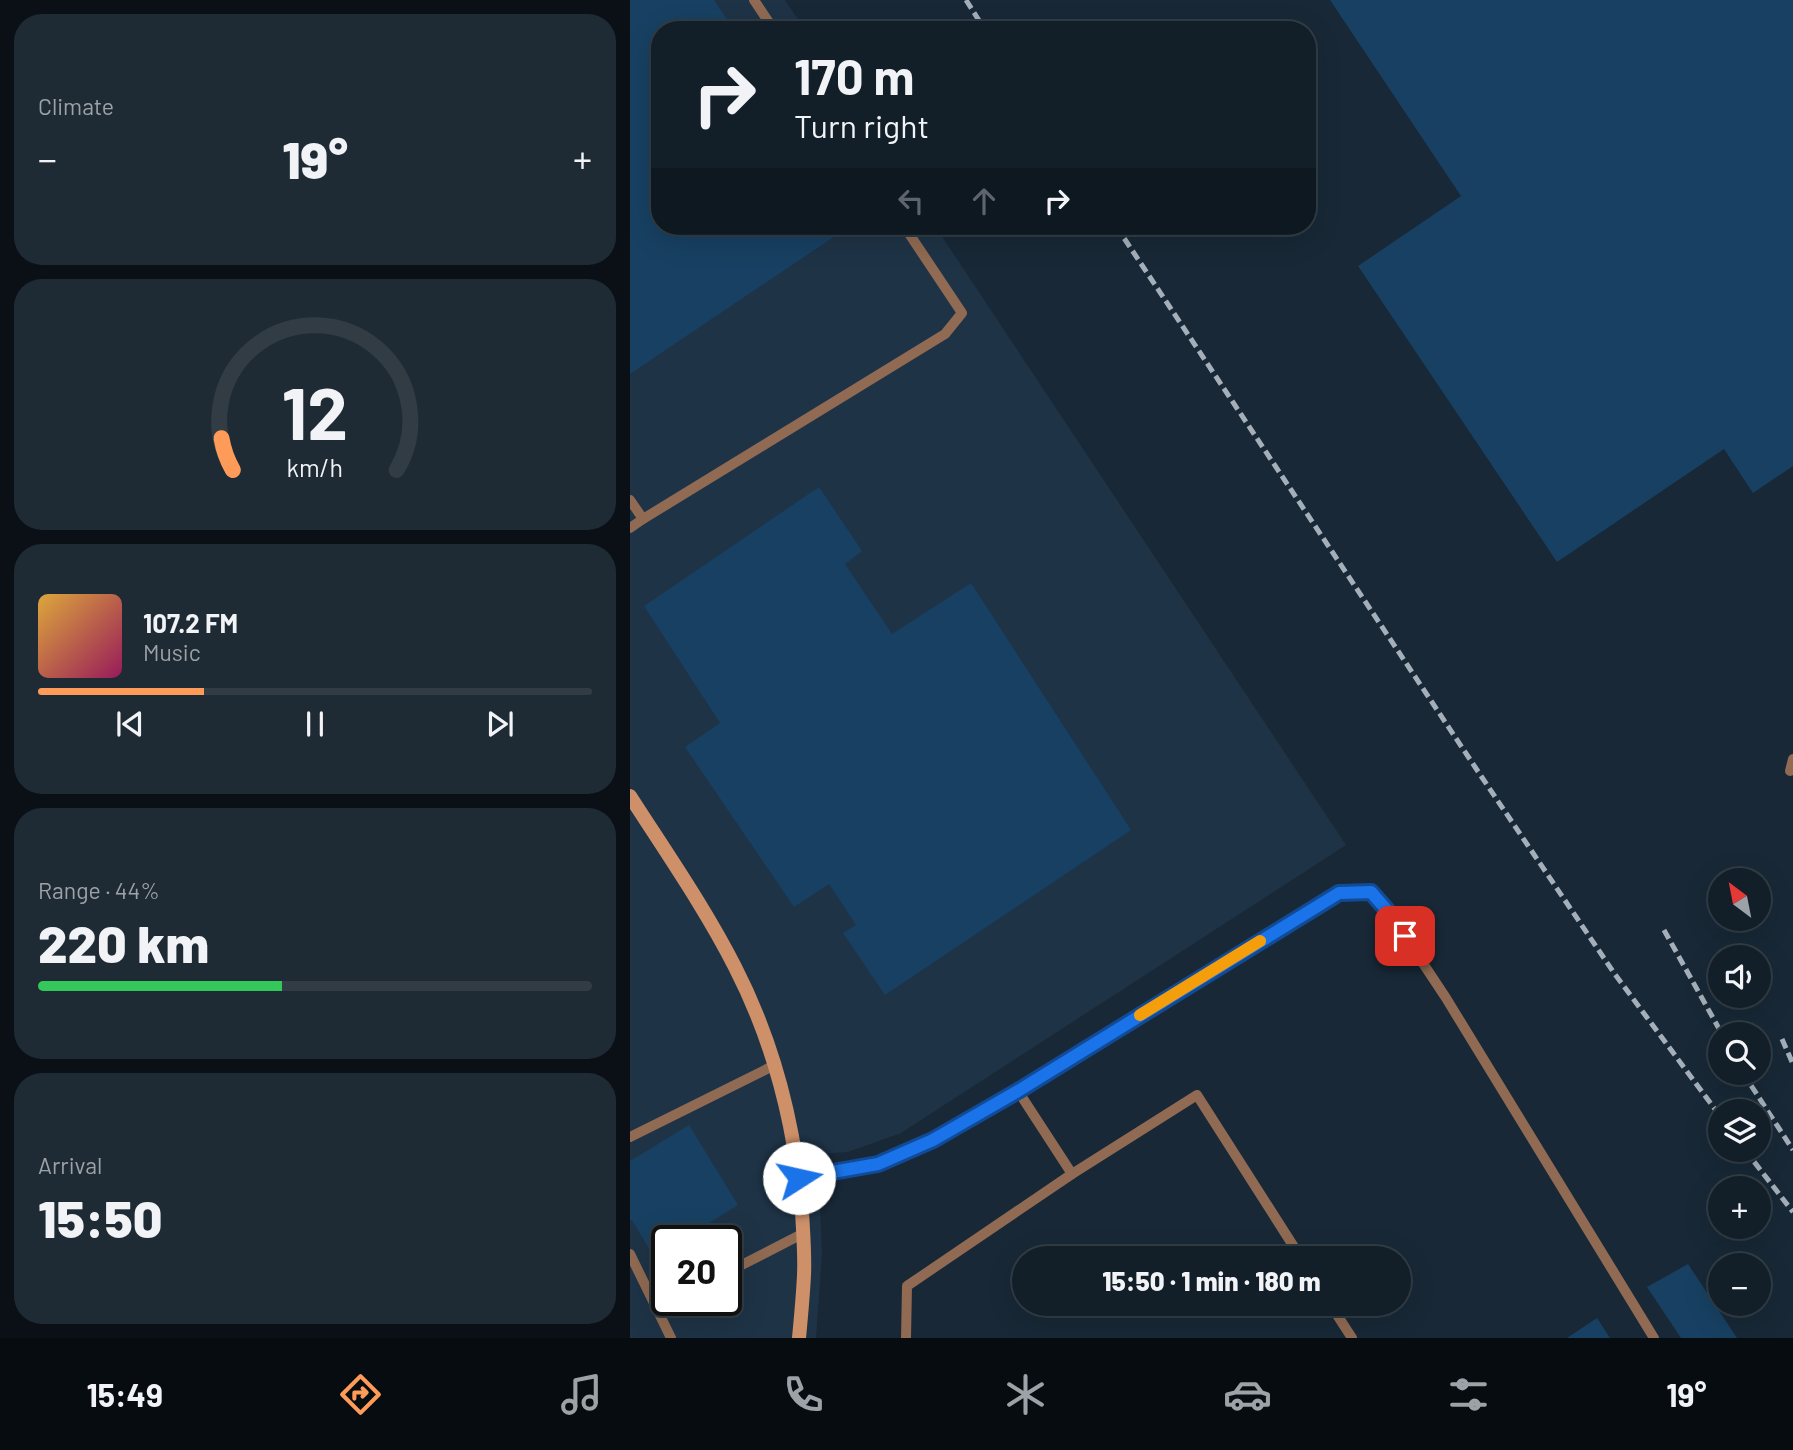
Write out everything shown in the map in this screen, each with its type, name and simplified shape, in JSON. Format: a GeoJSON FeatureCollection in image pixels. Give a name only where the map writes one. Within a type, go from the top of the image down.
{"type":"FeatureCollection","features":[{"type":"Feature","properties":{"kind":"street"},"geometry":{"type":"LineString","coordinates":[[630,796],[736,969],[775,1065],[799,1178],[804,1233],[799,1338]]}},
{"type":"Feature","properties":{"kind":"lane"},"geometry":{"type":"LineString","coordinates":[[754,0],[768,21]]}},
{"type":"Feature","properties":{"kind":"lane"},"geometry":{"type":"LineString","coordinates":[[630,528],[945,334],[962,313],[910,235]]}},
{"type":"Feature","properties":{"kind":"lane"},"geometry":{"type":"LineString","coordinates":[[630,500],[643,519]]}},
{"type":"Feature","properties":{"kind":"lane"},"geometry":{"type":"LineString","coordinates":[[1790,771],[1793,759]]}},
{"type":"Feature","properties":{"kind":"lane"},"geometry":{"type":"LineString","coordinates":[[799,1178],[878,1164],[933,1140],[1018,1091],[1339,893],[1371,892],[1391,915],[1446,998],[1654,1338]]}},
{"type":"Feature","properties":{"kind":"lane"},"geometry":{"type":"LineString","coordinates":[[630,1137],[775,1065]]}},
{"type":"Feature","properties":{"kind":"lane"},"geometry":{"type":"LineString","coordinates":[[1018,1091],[1072,1174]]}},
{"type":"Feature","properties":{"kind":"lane"},"geometry":{"type":"LineString","coordinates":[[906,1338],[907,1286],[1072,1174],[1197,1095],[1293,1246]]}},
{"type":"Feature","properties":{"kind":"lane"},"geometry":{"type":"LineString","coordinates":[[742,1265],[804,1233]]}},
{"type":"Feature","properties":{"kind":"lane"},"geometry":{"type":"LineString","coordinates":[[630,1254],[651,1298]]}},
{"type":"Feature","properties":{"kind":"lane"},"geometry":{"type":"LineString","coordinates":[[660,1316],[671,1338]]}},
{"type":"Feature","properties":{"kind":"lane"},"geometry":{"type":"LineString","coordinates":[[1338,1316],[1352,1338]]}},
{"type":"Feature","properties":{"kind":"shaded area"},"geometry":{"type":"Polygon","coordinates":[[[630,0],[785,0],[799,21],[651,21],[651,235],[941,235],[1346,845],[901,1133],[848,1152],[818,1154],[822,1254],[816,1338],[630,1338],[630,0]]]}},
{"type":"Feature","properties":{"kind":"building"},"geometry":{"type":"Polygon","coordinates":[[[630,0],[714,0],[728,21],[651,21],[651,235],[837,235],[630,374],[630,0]]]}},
{"type":"Feature","properties":{"kind":"building"},"geometry":{"type":"Polygon","coordinates":[[[1330,0],[1793,0],[1793,466],[1753,493],[1724,449],[1557,562],[1358,266],[1461,196],[1330,0]]]}},
{"type":"Feature","properties":{"kind":"building"},"geometry":{"type":"Polygon","coordinates":[[[819,487],[862,551],[845,564],[892,634],[971,583],[1131,830],[885,995],[843,933],[856,925],[829,884],[794,907],[685,747],[720,723],[644,606],[819,487]]]}},
{"type":"Feature","properties":{"kind":"building"},"geometry":{"type":"Polygon","coordinates":[[[689,1125],[738,1205],[706,1225],[651,1225],[651,1252],[632,1220],[630,1221],[630,1161],[689,1125]]]}},
{"type":"Feature","properties":{"kind":"building"},"geometry":{"type":"Polygon","coordinates":[[[1688,1264],[1708,1294],[1708,1316],[1722,1316],[1737,1338],[1681,1338],[1647,1287],[1688,1264]]]}},
{"type":"Feature","properties":{"kind":"building"},"geometry":{"type":"Polygon","coordinates":[[[1597,1318],[1610,1338],[1567,1338],[1597,1318]]]}},
{"type":"Feature","properties":{"kind":"railway"},"geometry":{"type":"LineString","coordinates":[[966,0],[979,21]]}},
{"type":"Feature","properties":{"kind":"railway"},"geometry":{"type":"LineString","coordinates":[[1122,235],[1614,973],[1708,1100]]}},
{"type":"Feature","properties":{"kind":"railway"},"geometry":{"type":"LineString","coordinates":[[1664,930],[1715,1022]]}},
{"type":"Feature","properties":{"kind":"railway"},"geometry":{"type":"LineString","coordinates":[[1782,1039],[1793,1064]]}},
{"type":"Feature","properties":{"kind":"railway"},"geometry":{"type":"LineString","coordinates":[[1751,1085],[1793,1150]]}},
{"type":"Feature","properties":{"kind":"railway"},"geometry":{"type":"LineString","coordinates":[[1754,1162],[1793,1212]]}},
{"type":"Feature","properties":{"kind":"slow traffic"},"geometry":{"type":"LineString","coordinates":[[1140,1015],[1260,941]]}},
{"type":"Feature","properties":{"kind":"route"},"geometry":{"type":"LineString","coordinates":[[799,1178],[878,1164],[933,1140],[1018,1091],[1339,893],[1371,892],[1405,936]]}}]}
